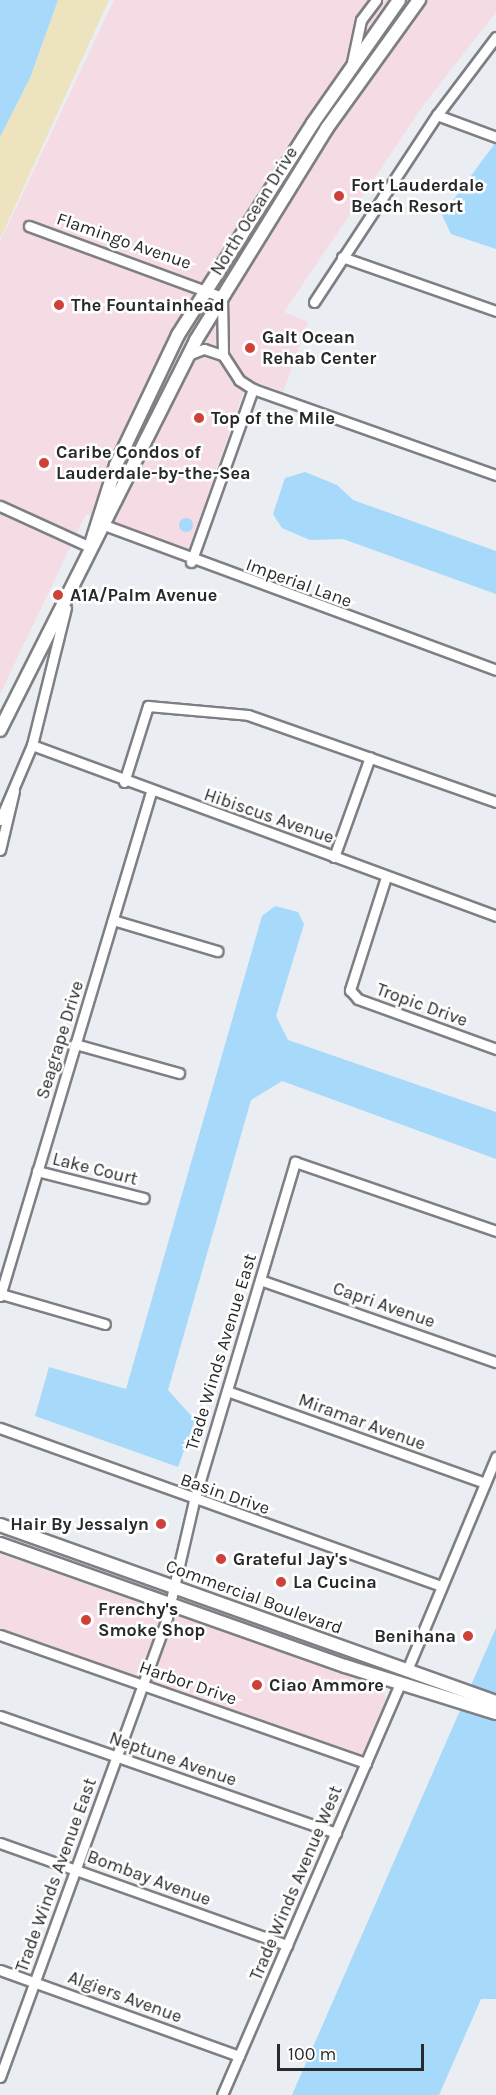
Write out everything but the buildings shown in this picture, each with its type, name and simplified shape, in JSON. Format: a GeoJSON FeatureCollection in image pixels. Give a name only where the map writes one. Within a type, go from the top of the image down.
{"type":"FeatureCollection","features":[{"type":"Feature","properties":{"kind":"main road","name":"North Ocean Drive"},"geometry":{"type":"LineString","coordinates":[[0,730],[69,597],[162,365],[207,288],[351,67],[399,0]]}},
{"type":"Feature","properties":{"kind":"main road","name":"North Ocean Drive"},"geometry":{"type":"LineString","coordinates":[[99,524],[188,355],[222,297],[327,128],[418,0]]}},
{"type":"Feature","properties":{"kind":"main road","name":"Commercial Boulevard"},"geometry":{"type":"LineString","coordinates":[[0,1525],[407,1670],[496,1713]]}},
{"type":"Feature","properties":{"kind":"main road","name":"Commercial Boulevard"},"geometry":{"type":"LineString","coordinates":[[0,1544],[381,1679],[496,1702]]}},
{"type":"Feature","properties":{"kind":"main road"},"geometry":{"type":"LineString","coordinates":[[381,1679],[407,1670]]}},
{"type":"Feature","properties":{"kind":"street"},"geometry":{"type":"LineString","coordinates":[[351,67],[369,8],[376,0]]}},
{"type":"Feature","properties":{"kind":"street"},"geometry":{"type":"LineString","coordinates":[[314,302],[437,115],[496,37]]}},
{"type":"Feature","properties":{"kind":"street"},"geometry":{"type":"LineString","coordinates":[[437,115],[492,135]]}},
{"type":"Feature","properties":{"kind":"street","name":"Flamingo Avenue"},"geometry":{"type":"LineString","coordinates":[[29,226],[207,288],[222,297]]}},
{"type":"Feature","properties":{"kind":"street"},"geometry":{"type":"LineString","coordinates":[[342,257],[496,310]]}},
{"type":"Feature","properties":{"kind":"street"},"geometry":{"type":"LineString","coordinates":[[222,297],[223,355],[239,380],[252,389],[496,475]]}},
{"type":"Feature","properties":{"kind":"street"},"geometry":{"type":"LineString","coordinates":[[188,355],[204,349],[223,355]]}},
{"type":"Feature","properties":{"kind":"street"},"geometry":{"type":"LineString","coordinates":[[191,562],[252,389]]}},
{"type":"Feature","properties":{"kind":"street"},"geometry":{"type":"LineString","coordinates":[[0,506],[90,547]]}},
{"type":"Feature","properties":{"kind":"street","name":"Imperial Lane"},"geometry":{"type":"LineString","coordinates":[[99,524],[191,562],[496,670]]}},
{"type":"Feature","properties":{"kind":"street"},"geometry":{"type":"LineString","coordinates":[[0,820],[32,745],[69,597]]}},
{"type":"Feature","properties":{"kind":"street"},"geometry":{"type":"LineString","coordinates":[[124,782],[148,706],[248,715],[496,802]]}},
{"type":"Feature","properties":{"kind":"street","name":"Hibiscus Avenue"},"geometry":{"type":"LineString","coordinates":[[32,745],[151,792],[496,916]]}},
{"type":"Feature","properties":{"kind":"street"},"geometry":{"type":"LineString","coordinates":[[334,857],[370,757]]}},
{"type":"Feature","properties":{"kind":"street"},"geometry":{"type":"LineString","coordinates":[[0,850],[15,786]]}},
{"type":"Feature","properties":{"kind":"street","name":"Seagrape Drive"},"geometry":{"type":"LineString","coordinates":[[0,1295],[151,792]]}},
{"type":"Feature","properties":{"kind":"street","name":"Tropic Drive"},"geometry":{"type":"LineString","coordinates":[[386,877],[350,990],[358,999],[496,1049]]}},
{"type":"Feature","properties":{"kind":"street"},"geometry":{"type":"LineString","coordinates":[[113,920],[217,951]]}},
{"type":"Feature","properties":{"kind":"street"},"geometry":{"type":"LineString","coordinates":[[75,1044],[179,1073]]}},
{"type":"Feature","properties":{"kind":"street","name":"Trade Winds Avenue East"},"geometry":{"type":"LineString","coordinates":[[0,2077],[143,1685],[169,1604],[195,1501],[295,1162],[496,1232]]}},
{"type":"Feature","properties":{"kind":"street","name":"Lake Court"},"geometry":{"type":"LineString","coordinates":[[38,1171],[144,1198]]}},
{"type":"Feature","properties":{"kind":"street","name":"Capri Avenue"},"geometry":{"type":"LineString","coordinates":[[260,1280],[496,1362]]}},
{"type":"Feature","properties":{"kind":"street"},"geometry":{"type":"LineString","coordinates":[[0,1295],[105,1324]]}},
{"type":"Feature","properties":{"kind":"street","name":"Miramar Avenue"},"geometry":{"type":"LineString","coordinates":[[227,1391],[485,1483]]}},
{"type":"Feature","properties":{"kind":"street","name":"Basin Drive"},"geometry":{"type":"LineString","coordinates":[[0,1428],[195,1501],[442,1586]]}},
{"type":"Feature","properties":{"kind":"street"},"geometry":{"type":"LineString","coordinates":[[407,1670],[496,1457]]}},
{"type":"Feature","properties":{"kind":"street","name":"Harbor Drive"},"geometry":{"type":"LineString","coordinates":[[0,1635],[366,1763]]}},
{"type":"Feature","properties":{"kind":"street","name":"Trade Winds Avenue West"},"geometry":{"type":"LineString","coordinates":[[222,2095],[400,1684]]}},
{"type":"Feature","properties":{"kind":"street","name":"Neptune Avenue"},"geometry":{"type":"LineString","coordinates":[[0,1716],[336,1833]]}},
{"type":"Feature","properties":{"kind":"street","name":"Bombay Avenue"},"geometry":{"type":"LineString","coordinates":[[0,1843],[287,1946]]}},
{"type":"Feature","properties":{"kind":"street","name":"Algiers Avenue"},"geometry":{"type":"LineString","coordinates":[[0,1970],[239,2056]]}},
{"type":"Feature","properties":{"kind":"shaded area"},"geometry":{"type":"Polygon","coordinates":[[[114,0],[496,0],[496,12],[425,103],[284,312],[308,322],[283,392],[253,381],[243,393],[187,554],[86,514],[0,694],[0,242],[114,0]]]}},
{"type":"Feature","properties":{"kind":"shaded area"},"geometry":{"type":"Polygon","coordinates":[[[0,1554],[381,1687],[386,1699],[363,1755],[0,1629],[0,1554]]]}},
{"type":"Feature","properties":{"kind":"sand"},"geometry":{"type":"Polygon","coordinates":[[[58,0],[109,0],[0,239],[0,137],[30,78],[58,0]]]}},
{"type":"Feature","properties":{"kind":"water"},"geometry":{"type":"Polygon","coordinates":[[[0,0],[58,0],[30,78],[0,137],[0,0]]]}},
{"type":"Feature","properties":{"kind":"water"},"geometry":{"type":"Polygon","coordinates":[[[496,142],[496,249],[451,234],[442,215],[496,142]]]}},
{"type":"Feature","properties":{"kind":"water"},"geometry":{"type":"Polygon","coordinates":[[[305,472],[337,485],[353,500],[496,551],[496,594],[343,539],[310,540],[282,528],[273,514],[285,478],[305,472]]]}},
{"type":"Feature","properties":{"kind":"water"},"geometry":{"type":"Polygon","coordinates":[[[186,518],[191,520],[193,525],[191,530],[186,532],[181,530],[179,525],[181,520],[186,518]]]}},
{"type":"Feature","properties":{"kind":"water"},"geometry":{"type":"Polygon","coordinates":[[[275,906],[298,912],[304,924],[276,1016],[288,1040],[496,1112],[496,1159],[282,1081],[251,1100],[168,1390],[195,1420],[178,1467],[35,1416],[49,1367],[126,1389],[262,916],[275,906]]]}},
{"type":"Feature","properties":{"kind":"water"},"geometry":{"type":"Polygon","coordinates":[[[496,1628],[496,1999],[481,1999],[439,2095],[292,2095],[496,1628]]]}},
{"type":"Feature","properties":{"kind":"place","name":"Fort Lauderdale Beach Resort"},"geometry":{"type":"Point","coordinates":[339,196]}},
{"type":"Feature","properties":{"kind":"place","name":"The Fountainhead"},"geometry":{"type":"Point","coordinates":[59,305]}},
{"type":"Feature","properties":{"kind":"place","name":"Galt Ocean Rehab Center"},"geometry":{"type":"Point","coordinates":[250,348]}},
{"type":"Feature","properties":{"kind":"place","name":"Top of the Mile"},"geometry":{"type":"Point","coordinates":[199,418]}},
{"type":"Feature","properties":{"kind":"place","name":"Caribe Condos of Lauderdale-by-the-Sea"},"geometry":{"type":"Point","coordinates":[44,463]}},
{"type":"Feature","properties":{"kind":"place","name":"A1A/Palm Avenue"},"geometry":{"type":"Point","coordinates":[58,595]}},
{"type":"Feature","properties":{"kind":"place","name":"Hair By Jessalyn"},"geometry":{"type":"Point","coordinates":[161,1524]}},
{"type":"Feature","properties":{"kind":"place","name":"Grateful Jay's"},"geometry":{"type":"Point","coordinates":[221,1559]}},
{"type":"Feature","properties":{"kind":"place","name":"La Cucina"},"geometry":{"type":"Point","coordinates":[281,1582]}},
{"type":"Feature","properties":{"kind":"place","name":"Frenchy's Smoke Shop"},"geometry":{"type":"Point","coordinates":[86,1620]}},
{"type":"Feature","properties":{"kind":"place","name":"Benihana"},"geometry":{"type":"Point","coordinates":[468,1636]}},
{"type":"Feature","properties":{"kind":"place","name":"Ciao Ammore"},"geometry":{"type":"Point","coordinates":[257,1685]}}]}
